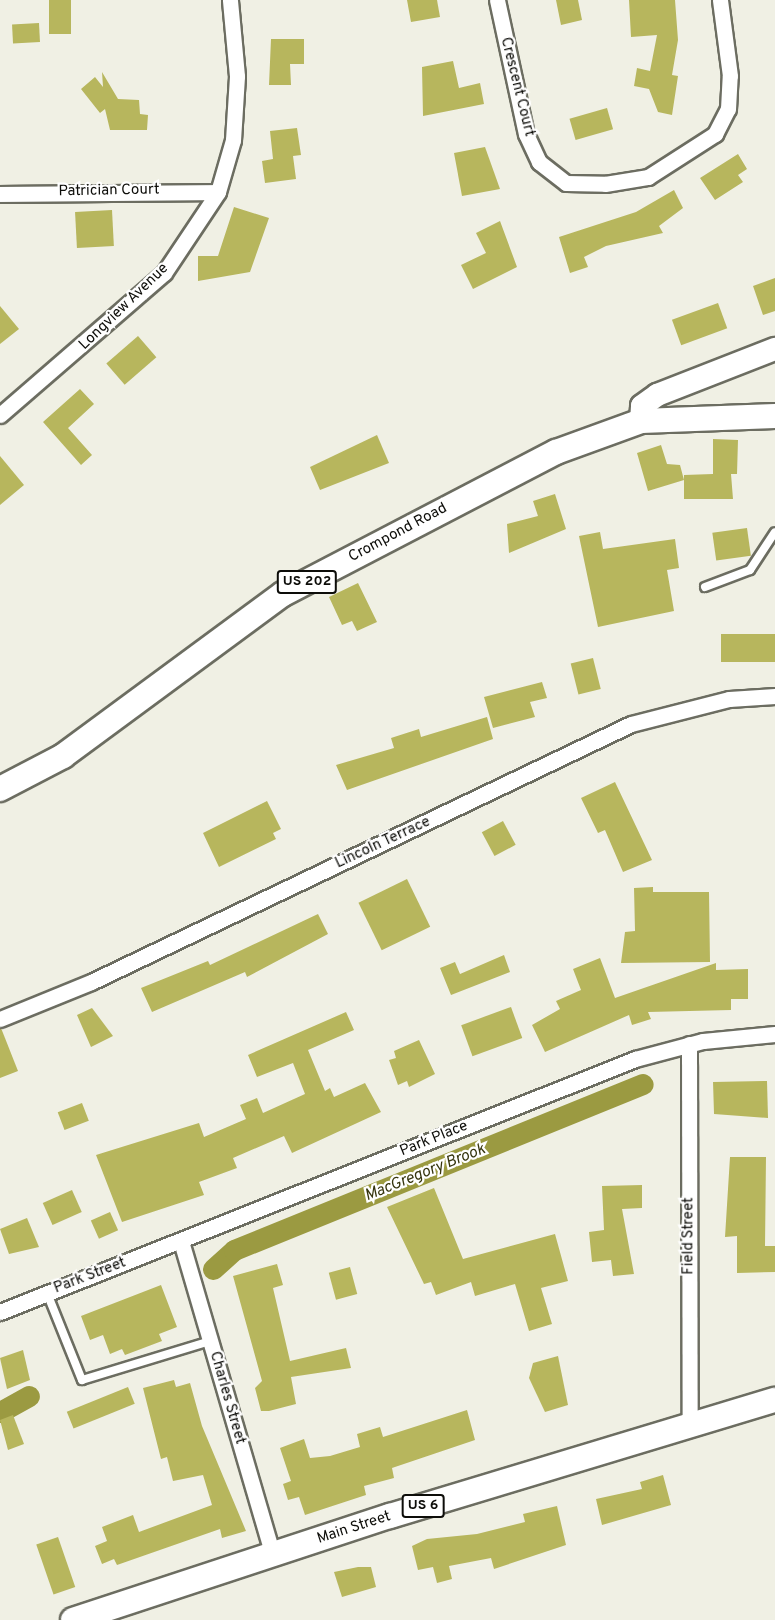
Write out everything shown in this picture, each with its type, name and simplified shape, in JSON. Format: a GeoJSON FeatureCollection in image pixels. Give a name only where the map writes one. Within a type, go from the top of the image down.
{"type":"FeatureCollection","features":[{"type":"Feature","properties":{"kind":"main road","name":"Crompond Road"},"geometry":{"type":"LineString","coordinates":[[0,789],[63,756],[283,594],[556,452],[641,421],[775,416]]}},
{"type":"Feature","properties":{"kind":"main road","name":"Main Street"},"geometry":{"type":"LineString","coordinates":[[73,1620],[273,1555],[775,1400]]}},
{"type":"Feature","properties":{"kind":"street","name":"Longview Avenue"},"geometry":{"type":"LineString","coordinates":[[0,415],[164,273],[218,192],[233,140],[237,76],[230,0]]}},
{"type":"Feature","properties":{"kind":"street","name":"Crescent Court"},"geometry":{"type":"LineString","coordinates":[[497,0],[526,134],[539,162],[566,183],[605,184],[648,177],[715,134],[728,109],[730,76],[720,0]]}},
{"type":"Feature","properties":{"kind":"street","name":"Patrician Court"},"geometry":{"type":"LineString","coordinates":[[0,194],[218,192]]}},
{"type":"Feature","properties":{"kind":"street"},"geometry":{"type":"LineString","coordinates":[[641,421],[642,406],[657,394],[775,349]]}},
{"type":"Feature","properties":{"kind":"street","name":"Lincoln Terrace"},"geometry":{"type":"LineString","coordinates":[[0,1019],[91,982],[631,724],[729,699],[775,696]]}},
{"type":"Feature","properties":{"kind":"street"},"geometry":{"type":"LineString","coordinates":[[689,1044],[775,1034]]}},
{"type":"Feature","properties":{"kind":"street","name":"Park Place"},"geometry":{"type":"LineString","coordinates":[[181,1241],[635,1059],[689,1044]]}},
{"type":"Feature","properties":{"kind":"street","name":"Field Street"},"geometry":{"type":"LineString","coordinates":[[689,1044],[690,1427]]}},
{"type":"Feature","properties":{"kind":"street","name":"Park Street"},"geometry":{"type":"LineString","coordinates":[[0,1312],[181,1241]]}},
{"type":"Feature","properties":{"kind":"street","name":"Charles Street"},"geometry":{"type":"LineString","coordinates":[[181,1241],[273,1555]]}},
{"type":"Feature","properties":{"kind":"lane"},"geometry":{"type":"LineString","coordinates":[[705,587],[750,570],[775,532]]}},
{"type":"Feature","properties":{"kind":"lane"},"geometry":{"type":"LineString","coordinates":[[47,1293],[82,1380],[210,1341]]}},
{"type":"Feature","properties":{"kind":"building"},"geometry":{"type":"Polygon","coordinates":[[[49,0],[71,0],[71,34],[49,34],[49,0]]]}},
{"type":"Feature","properties":{"kind":"building"},"geometry":{"type":"Polygon","coordinates":[[[407,0],[437,0],[440,17],[411,22],[407,0]]]}},
{"type":"Feature","properties":{"kind":"building"},"geometry":{"type":"Polygon","coordinates":[[[556,0],[578,0],[582,20],[561,25],[556,0]]]}},
{"type":"Feature","properties":{"kind":"building"},"geometry":{"type":"Polygon","coordinates":[[[629,0],[675,0],[678,40],[672,75],[678,76],[672,115],[658,112],[649,89],[634,86],[637,68],[650,71],[657,35],[631,37],[629,0]]]}},
{"type":"Feature","properties":{"kind":"building"},"geometry":{"type":"Polygon","coordinates":[[[39,23],[40,42],[13,43],[12,24],[39,23]]]}},
{"type":"Feature","properties":{"kind":"building"},"geometry":{"type":"Polygon","coordinates":[[[271,39],[304,39],[304,64],[290,64],[291,85],[269,85],[271,39]]]}},
{"type":"Feature","properties":{"kind":"building"},"geometry":{"type":"Polygon","coordinates":[[[453,61],[459,88],[480,83],[484,104],[423,116],[422,67],[453,61]]]}},
{"type":"Feature","properties":{"kind":"building"},"geometry":{"type":"Polygon","coordinates":[[[102,72],[118,99],[139,100],[140,114],[148,115],[147,130],[110,130],[105,109],[100,113],[81,89],[95,77],[103,87],[102,72]]]}},
{"type":"Feature","properties":{"kind":"building"},"geometry":{"type":"Polygon","coordinates":[[[607,108],[613,129],[576,140],[570,119],[607,108]]]}},
{"type":"Feature","properties":{"kind":"building"},"geometry":{"type":"Polygon","coordinates":[[[297,128],[301,155],[293,156],[296,179],[265,183],[262,161],[273,159],[270,131],[297,128]]]}},
{"type":"Feature","properties":{"kind":"building"},"geometry":{"type":"Polygon","coordinates":[[[485,147],[500,189],[462,196],[454,153],[485,147]]]}},
{"type":"Feature","properties":{"kind":"building"},"geometry":{"type":"Polygon","coordinates":[[[738,154],[747,169],[738,175],[743,182],[715,200],[700,178],[738,154]]]}},
{"type":"Feature","properties":{"kind":"building"},"geometry":{"type":"Polygon","coordinates":[[[674,190],[683,208],[659,226],[663,233],[606,246],[584,257],[588,267],[570,273],[559,237],[636,212],[674,190]]]}},
{"type":"Feature","properties":{"kind":"building"},"geometry":{"type":"Polygon","coordinates":[[[234,207],[269,218],[250,272],[198,281],[198,256],[218,256],[234,207]]]}},
{"type":"Feature","properties":{"kind":"building"},"geometry":{"type":"Polygon","coordinates":[[[112,210],[114,246],[77,248],[75,212],[112,210]]]}},
{"type":"Feature","properties":{"kind":"building"},"geometry":{"type":"Polygon","coordinates":[[[500,221],[517,267],[473,289],[461,265],[486,253],[476,233],[500,221]]]}},
{"type":"Feature","properties":{"kind":"building"},"geometry":{"type":"Polygon","coordinates":[[[775,278],[775,311],[763,315],[753,286],[775,278]]]}},
{"type":"Feature","properties":{"kind":"building"},"geometry":{"type":"Polygon","coordinates":[[[718,303],[727,328],[681,345],[672,320],[718,303]]]}},
{"type":"Feature","properties":{"kind":"building"},"geometry":{"type":"Polygon","coordinates":[[[0,306],[19,329],[0,344],[0,306]]]}},
{"type":"Feature","properties":{"kind":"building"},"geometry":{"type":"Polygon","coordinates":[[[138,336],[156,357],[125,385],[106,364],[138,336]]]}},
{"type":"Feature","properties":{"kind":"building"},"geometry":{"type":"Polygon","coordinates":[[[80,389],[94,404],[68,428],[92,455],[81,465],[43,422],[80,389]]]}},
{"type":"Feature","properties":{"kind":"building"},"geometry":{"type":"Polygon","coordinates":[[[377,435],[389,463],[320,490],[310,467],[377,435]]]}},
{"type":"Feature","properties":{"kind":"building"},"geometry":{"type":"Polygon","coordinates":[[[713,439],[738,440],[737,474],[731,474],[733,499],[684,499],[684,475],[713,474],[713,439]]]}},
{"type":"Feature","properties":{"kind":"building"},"geometry":{"type":"Polygon","coordinates":[[[661,445],[667,464],[680,465],[684,480],[648,491],[637,453],[661,445]]]}},
{"type":"Feature","properties":{"kind":"building"},"geometry":{"type":"Polygon","coordinates":[[[0,456],[24,485],[0,505],[0,456]]]}},
{"type":"Feature","properties":{"kind":"building"},"geometry":{"type":"Polygon","coordinates":[[[555,494],[566,529],[509,553],[507,524],[538,516],[533,501],[555,494]]]}},
{"type":"Feature","properties":{"kind":"building"},"geometry":{"type":"Polygon","coordinates":[[[747,528],[751,556],[716,561],[712,533],[747,528]]]}},
{"type":"Feature","properties":{"kind":"building"},"geometry":{"type":"Polygon","coordinates":[[[600,532],[603,549],[675,539],[679,568],[667,570],[674,611],[598,627],[579,536],[600,532]]]}},
{"type":"Feature","properties":{"kind":"building"},"geometry":{"type":"Polygon","coordinates":[[[358,583],[377,622],[357,631],[352,621],[342,625],[329,597],[358,583]]]}},
{"type":"Feature","properties":{"kind":"building"},"geometry":{"type":"Polygon","coordinates":[[[721,634],[775,634],[775,662],[721,662],[721,634]]]}},
{"type":"Feature","properties":{"kind":"building"},"geometry":{"type":"Polygon","coordinates":[[[593,658],[601,689],[578,695],[571,664],[593,658]]]}},
{"type":"Feature","properties":{"kind":"building"},"geometry":{"type":"Polygon","coordinates":[[[542,682],[547,698],[530,702],[535,717],[493,728],[484,697],[542,682]]]}},
{"type":"Feature","properties":{"kind":"building"},"geometry":{"type":"Polygon","coordinates":[[[487,717],[493,739],[347,790],[336,765],[394,748],[391,738],[419,729],[421,737],[487,717]]]}},
{"type":"Feature","properties":{"kind":"building"},"geometry":{"type":"Polygon","coordinates":[[[615,782],[652,860],[623,872],[605,830],[598,833],[581,798],[615,782]]]}},
{"type":"Feature","properties":{"kind":"building"},"geometry":{"type":"Polygon","coordinates":[[[267,801],[281,829],[273,833],[276,839],[219,867],[203,833],[267,801]]]}},
{"type":"Feature","properties":{"kind":"building"},"geometry":{"type":"Polygon","coordinates":[[[503,821],[516,845],[494,856],[482,832],[503,821]]]}},
{"type":"Feature","properties":{"kind":"building"},"geometry":{"type":"Polygon","coordinates":[[[407,879],[430,927],[382,950],[358,903],[407,879]]]}},
{"type":"Feature","properties":{"kind":"building"},"geometry":{"type":"Polygon","coordinates":[[[653,887],[653,892],[709,892],[710,962],[621,963],[625,932],[635,931],[634,888],[653,887]]]}},
{"type":"Feature","properties":{"kind":"building"},"geometry":{"type":"Polygon","coordinates":[[[318,914],[328,934],[247,977],[245,972],[152,1012],[141,988],[208,961],[210,965],[318,914]]]}},
{"type":"Feature","properties":{"kind":"building"},"geometry":{"type":"Polygon","coordinates":[[[504,955],[510,972],[451,995],[440,968],[455,962],[460,974],[504,955]]]}},
{"type":"Feature","properties":{"kind":"building"},"geometry":{"type":"Polygon","coordinates":[[[600,958],[615,998],[716,963],[716,970],[748,969],[748,999],[731,999],[731,1010],[648,1012],[651,1019],[632,1025],[629,1015],[545,1052],[532,1025],[560,1009],[556,1001],[581,990],[573,969],[600,958]]]}},
{"type":"Feature","properties":{"kind":"building"},"geometry":{"type":"Polygon","coordinates":[[[511,1007],[522,1038],[472,1056],[461,1025],[511,1007]]]}},
{"type":"Feature","properties":{"kind":"building"},"geometry":{"type":"Polygon","coordinates":[[[92,1008],[113,1036],[91,1047],[77,1015],[92,1008]]]}},
{"type":"Feature","properties":{"kind":"building"},"geometry":{"type":"Polygon","coordinates":[[[346,1012],[354,1030],[308,1050],[325,1091],[330,1088],[334,1097],[365,1083],[381,1112],[292,1153],[284,1136],[233,1158],[237,1168],[199,1182],[204,1195],[122,1222],[96,1155],[199,1123],[204,1137],[246,1119],[240,1105],[257,1098],[263,1113],[305,1094],[293,1063],[257,1077],[248,1055],[346,1012]]]}},
{"type":"Feature","properties":{"kind":"building"},"geometry":{"type":"Polygon","coordinates":[[[0,1029],[18,1071],[0,1078],[0,1029]]]}},
{"type":"Feature","properties":{"kind":"building"},"geometry":{"type":"Polygon","coordinates":[[[419,1040],[435,1074],[409,1087],[407,1081],[398,1085],[389,1060],[396,1058],[394,1051],[419,1040]]]}},
{"type":"Feature","properties":{"kind":"building"},"geometry":{"type":"Polygon","coordinates":[[[767,1081],[768,1118],[714,1114],[713,1082],[767,1081]]]}},
{"type":"Feature","properties":{"kind":"building"},"geometry":{"type":"Polygon","coordinates":[[[82,1103],[89,1121],[65,1130],[58,1112],[82,1103]]]}},
{"type":"Feature","properties":{"kind":"building"},"geometry":{"type":"Polygon","coordinates":[[[730,1157],[766,1157],[765,1246],[775,1246],[775,1272],[737,1273],[737,1236],[725,1237],[730,1157]]]}},
{"type":"Feature","properties":{"kind":"building"},"geometry":{"type":"Polygon","coordinates":[[[642,1185],[642,1208],[622,1209],[634,1274],[613,1276],[611,1260],[592,1262],[589,1232],[604,1230],[602,1186],[642,1185]]]}},
{"type":"Feature","properties":{"kind":"building"},"geometry":{"type":"Polygon","coordinates":[[[434,1188],[463,1259],[555,1234],[568,1281],[541,1288],[552,1324],[529,1331],[515,1284],[475,1296],[471,1282],[436,1295],[431,1282],[424,1284],[387,1207],[434,1188]]]}},
{"type":"Feature","properties":{"kind":"building"},"geometry":{"type":"Polygon","coordinates":[[[72,1190],[82,1212],[53,1225],[43,1203],[72,1190]]]}},
{"type":"Feature","properties":{"kind":"building"},"geometry":{"type":"Polygon","coordinates":[[[110,1212],[118,1230],[99,1239],[91,1221],[110,1212]]]}},
{"type":"Feature","properties":{"kind":"building"},"geometry":{"type":"Polygon","coordinates":[[[27,1218],[39,1247],[9,1254],[0,1229],[27,1218]]]}},
{"type":"Feature","properties":{"kind":"building"},"geometry":{"type":"Polygon","coordinates":[[[277,1264],[283,1285],[273,1288],[290,1361],[346,1348],[351,1368],[291,1377],[296,1404],[261,1411],[255,1388],[262,1381],[233,1276],[277,1264]]]}},
{"type":"Feature","properties":{"kind":"building"},"geometry":{"type":"Polygon","coordinates":[[[350,1267],[357,1294],[336,1300],[329,1273],[350,1267]]]}},
{"type":"Feature","properties":{"kind":"building"},"geometry":{"type":"Polygon","coordinates":[[[161,1285],[177,1327],[159,1334],[162,1341],[125,1355],[122,1349],[110,1354],[103,1335],[90,1340],[81,1316],[161,1285]]]}},
{"type":"Feature","properties":{"kind":"building"},"geometry":{"type":"Polygon","coordinates":[[[23,1350],[30,1380],[7,1389],[0,1358],[23,1350]]]}},
{"type":"Feature","properties":{"kind":"building"},"geometry":{"type":"Polygon","coordinates":[[[558,1356],[568,1405],[545,1412],[529,1378],[533,1363],[558,1356]]]}},
{"type":"Feature","properties":{"kind":"building"},"geometry":{"type":"Polygon","coordinates":[[[174,1380],[176,1387],[190,1383],[202,1426],[246,1531],[222,1538],[220,1529],[117,1565],[114,1559],[102,1564],[95,1546],[107,1541],[102,1527],[133,1515],[139,1532],[212,1505],[203,1475],[173,1481],[167,1457],[161,1459],[143,1388],[174,1380]]]}},
{"type":"Feature","properties":{"kind":"building"},"geometry":{"type":"Polygon","coordinates":[[[128,1387],[135,1404],[74,1428],[67,1412],[128,1387]]]}},
{"type":"Feature","properties":{"kind":"building"},"geometry":{"type":"Polygon","coordinates":[[[467,1410],[475,1440],[392,1468],[394,1478],[364,1486],[366,1495],[305,1515],[299,1497],[288,1500],[283,1484],[291,1481],[280,1448],[304,1439],[310,1458],[330,1456],[360,1447],[357,1434],[380,1427],[383,1437],[467,1410]]]}},
{"type":"Feature","properties":{"kind":"building"},"geometry":{"type":"Polygon","coordinates":[[[13,1415],[24,1444],[8,1450],[0,1420],[13,1415]]]}},
{"type":"Feature","properties":{"kind":"building"},"geometry":{"type":"Polygon","coordinates":[[[663,1475],[671,1505],[602,1525],[596,1499],[642,1489],[640,1482],[663,1475]]]}},
{"type":"Feature","properties":{"kind":"building"},"geometry":{"type":"Polygon","coordinates":[[[557,1506],[566,1545],[494,1569],[491,1558],[449,1566],[452,1579],[437,1583],[433,1567],[418,1570],[412,1546],[427,1539],[477,1534],[525,1522],[523,1514],[557,1506]]]}},
{"type":"Feature","properties":{"kind":"building"},"geometry":{"type":"Polygon","coordinates":[[[58,1537],[75,1587],[54,1595],[36,1544],[58,1537]]]}},
{"type":"Feature","properties":{"kind":"building"},"geometry":{"type":"Polygon","coordinates":[[[371,1567],[376,1587],[342,1597],[334,1572],[371,1567]]]}},
{"type":"Feature","properties":{"kind":"waterway","name":"MacGregory Brook"},"geometry":{"type":"LineString","coordinates":[[213,1269],[234,1250],[643,1084]]}},
{"type":"Feature","properties":{"kind":"waterway","name":"MacGregory Brook"},"geometry":{"type":"LineString","coordinates":[[0,1412],[29,1396]]}}]}
